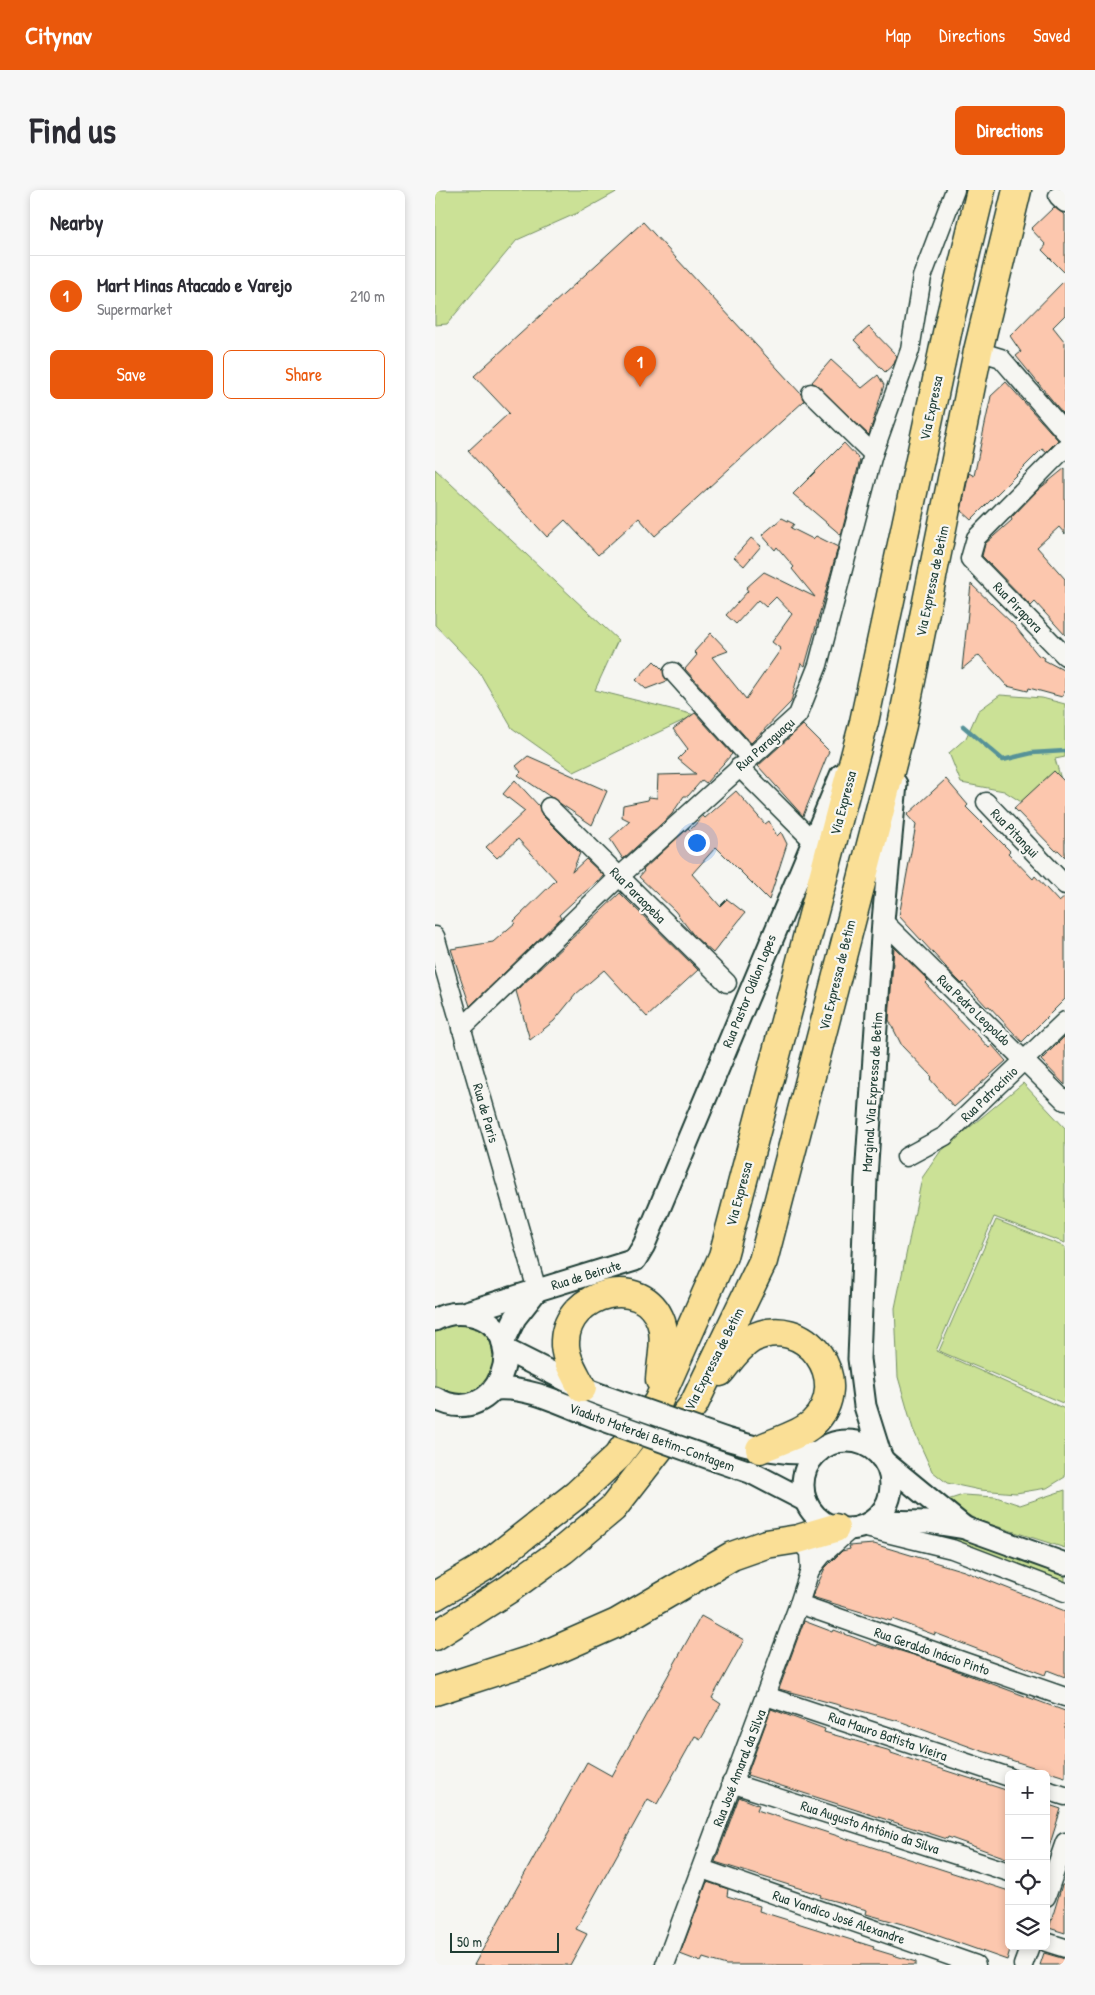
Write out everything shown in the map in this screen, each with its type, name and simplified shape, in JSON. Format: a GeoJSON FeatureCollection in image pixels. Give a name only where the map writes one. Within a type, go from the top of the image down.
{"type":"FeatureCollection","features":[{"type":"Feature","properties":{"kind":"highway","name":"Via Expressa"},"geometry":{"type":"LineString","coordinates":[[658,1402],[723,1256],[864,722],[948,329],[981,190]]}},
{"type":"Feature","properties":{"kind":"highway","name":"Via Expressa de Betim"},"geometry":{"type":"LineString","coordinates":[[435,1636],[509,1589],[563,1550],[613,1508],[694,1404],[763,1262],[902,725],[978,351],[1017,190]]}},
{"type":"Feature","properties":{"kind":"highway"},"geometry":{"type":"LineString","coordinates":[[435,1596],[484,1566],[576,1495],[617,1457],[658,1402],[663,1343],[661,1322],[652,1306],[638,1297],[622,1292],[605,1293],[589,1300],[577,1310],[568,1325],[565,1341],[567,1358],[582,1388]]}},
{"type":"Feature","properties":{"kind":"highway"},"geometry":{"type":"LineString","coordinates":[[694,1404],[738,1350],[751,1339],[767,1334],[784,1333],[801,1338],[815,1348],[824,1363],[829,1379],[828,1396],[822,1412],[811,1425],[797,1434],[760,1449]]}},
{"type":"Feature","properties":{"kind":"highway"},"geometry":{"type":"LineString","coordinates":[[435,1692],[540,1657],[617,1623],[732,1556],[766,1544],[855,1526]]}},
{"type":"Feature","properties":{"kind":"street","name":"Rua Paraguaçu"},"geometry":{"type":"LineString","coordinates":[[461,1029],[619,877],[798,715],[818,665],[873,454],[907,360],[923,277],[955,190]]}},
{"type":"Feature","properties":{"kind":"street"},"geometry":{"type":"LineString","coordinates":[[978,351],[1001,358],[1065,432]]}},
{"type":"Feature","properties":{"kind":"street"},"geometry":{"type":"LineString","coordinates":[[811,394],[873,454]]}},
{"type":"Feature","properties":{"kind":"street","name":"Rua Pirapora"},"geometry":{"type":"LineString","coordinates":[[1065,448],[976,538],[970,559],[1065,656]]}},
{"type":"Feature","properties":{"kind":"street"},"geometry":{"type":"LineString","coordinates":[[673,672],[745,762],[812,840]]}},
{"type":"Feature","properties":{"kind":"street","name":"Rua Pastor Odilon Lopes"},"geometry":{"type":"LineString","coordinates":[[635,1260],[644,1245],[812,840],[864,722]]}},
{"type":"Feature","properties":{"kind":"street","name":"Marginal Via Expressa de Betim"},"geometry":{"type":"LineString","coordinates":[[883,1460],[865,1406],[859,1359],[866,1178],[883,921],[902,725]]}},
{"type":"Feature","properties":{"kind":"street","name":"Rua Pitangui"},"geometry":{"type":"LineString","coordinates":[[986,802],[1065,885]]}},
{"type":"Feature","properties":{"kind":"street","name":"Rua Paraopeba"},"geometry":{"type":"LineString","coordinates":[[549,807],[727,983]]}},
{"type":"Feature","properties":{"kind":"street","name":"Rua Pedro Leopoldo"},"geometry":{"type":"LineString","coordinates":[[883,921],[1065,1101]]}},
{"type":"Feature","properties":{"kind":"street","name":"Rua de Paris"},"geometry":{"type":"LineString","coordinates":[[435,936],[537,1290]]}},
{"type":"Feature","properties":{"kind":"street","name":"Rua Patrocínio"},"geometry":{"type":"LineString","coordinates":[[906,1157],[945,1136],[1065,1021]]}},
{"type":"Feature","properties":{"kind":"street","name":"Rua de Beirute"},"geometry":{"type":"LineString","coordinates":[[435,1320],[635,1260]]}},
{"type":"Feature","properties":{"kind":"street","name":"Rua de Beirute"},"geometry":{"type":"LineString","coordinates":[[504,1346],[515,1318],[537,1290]]}},
{"type":"Feature","properties":{"kind":"street"},"geometry":{"type":"LineString","coordinates":[[435,1398],[449,1403],[465,1405],[475,1402],[495,1389],[502,1377],[505,1363],[504,1346],[497,1332],[487,1322],[476,1316],[463,1313]]}},
{"type":"Feature","properties":{"kind":"street","name":"Viaduto Materdei Betim-Contagem"},"geometry":{"type":"LineString","coordinates":[[504,1346],[582,1388],[726,1439],[760,1449],[797,1454],[818,1452]]}},
{"type":"Feature","properties":{"kind":"street","name":"Viaduto Materdei Betim-Contagem"},"geometry":{"type":"LineString","coordinates":[[495,1389],[511,1387],[526,1390],[750,1472],[806,1501]]}},
{"type":"Feature","properties":{"kind":"street"},"geometry":{"type":"LineString","coordinates":[[965,1528],[870,1448],[857,1442],[843,1441],[829,1445],[818,1452],[809,1462],[804,1474],[803,1487],[806,1501],[818,1518],[952,1549],[1065,1592]]}},
{"type":"Feature","properties":{"kind":"street"},"geometry":{"type":"LineString","coordinates":[[855,1526],[883,1512],[890,1495],[891,1475],[883,1460]]}},
{"type":"Feature","properties":{"kind":"street"},"geometry":{"type":"LineString","coordinates":[[855,1526],[927,1522],[965,1528],[1065,1564]]}},
{"type":"Feature","properties":{"kind":"street","name":"Rua José Amaral da Silva"},"geometry":{"type":"LineString","coordinates":[[809,1570],[823,1554],[855,1526]]}},
{"type":"Feature","properties":{"kind":"street","name":"Rua José Amaral da Silva"},"geometry":{"type":"LineString","coordinates":[[668,1964],[731,1783],[767,1696],[799,1604],[809,1570],[809,1552],[798,1539]]}},
{"type":"Feature","properties":{"kind":"street","name":"Rua Geraldo Inácio Pinto"},"geometry":{"type":"LineString","coordinates":[[799,1604],[1065,1697]]}},
{"type":"Feature","properties":{"kind":"street","name":"Rua Mauro Batista Vieira"},"geometry":{"type":"LineString","coordinates":[[767,1696],[1005,1776]]}},
{"type":"Feature","properties":{"kind":"street","name":"Rua Augusto Antônio da Silva"},"geometry":{"type":"LineString","coordinates":[[731,1783],[1005,1871]]}},
{"type":"Feature","properties":{"kind":"street"},"geometry":{"type":"LineString","coordinates":[[1050,1791],[1065,1796]]}},
{"type":"Feature","properties":{"kind":"street"},"geometry":{"type":"LineString","coordinates":[[1050,1880],[1065,1842]]}},
{"type":"Feature","properties":{"kind":"street","name":"Rua Vandico José Alexandre"},"geometry":{"type":"LineString","coordinates":[[702,1870],[976,1965]]}},
{"type":"Feature","properties":{"kind":"street"},"geometry":{"type":"LineString","coordinates":[[1050,1943],[1065,1948]]}},
{"type":"Feature","properties":{"kind":"street"},"geometry":{"type":"LineString","coordinates":[[1023,1965],[1029,1950]]}},
{"type":"Feature","properties":{"kind":"green space"},"geometry":{"type":"Polygon","coordinates":[[[435,190],[620,190],[582,211],[517,240],[447,324],[435,325],[435,190]]]}},
{"type":"Feature","properties":{"kind":"green space"},"geometry":{"type":"Polygon","coordinates":[[[435,469],[618,640],[595,690],[695,715],[574,772],[512,728],[478,670],[435,625],[435,469]]]}},
{"type":"Feature","properties":{"kind":"green space"},"geometry":{"type":"Polygon","coordinates":[[[1000,695],[1042,698],[1065,704],[1065,757],[1055,759],[1063,786],[1026,805],[1004,791],[961,783],[949,753],[966,738],[978,711],[1000,695]]]}},
{"type":"Feature","properties":{"kind":"green space"},"geometry":{"type":"Polygon","coordinates":[[[1023,1083],[1065,1128],[1065,1243],[994,1217],[936,1351],[1065,1409],[1065,1477],[1047,1488],[1016,1493],[980,1490],[947,1483],[932,1471],[913,1429],[898,1377],[895,1308],[922,1178],[940,1152],[1023,1083]]]}},
{"type":"Feature","properties":{"kind":"green space"},"geometry":{"type":"Polygon","coordinates":[[[996,1220],[1065,1247],[1065,1404],[939,1351],[996,1220]]]}},
{"type":"Feature","properties":{"kind":"green space"},"geometry":{"type":"Polygon","coordinates":[[[465,1322],[487,1335],[494,1353],[495,1371],[476,1392],[461,1396],[444,1392],[435,1387],[435,1331],[446,1324],[465,1322]]]}},
{"type":"Feature","properties":{"kind":"green space"},"geometry":{"type":"Polygon","coordinates":[[[1065,1490],[1065,1548],[977,1520],[944,1501],[963,1495],[996,1497],[1020,1505],[1065,1490]]]}},
{"type":"Feature","properties":{"kind":"green space"},"geometry":{"type":"Polygon","coordinates":[[[886,1528],[956,1533],[1065,1572],[1065,1585],[886,1528]]]}},
{"type":"Feature","properties":{"kind":"building"},"geometry":{"type":"Polygon","coordinates":[[[1054,207],[1065,215],[1065,273],[1042,250],[1046,245],[1031,229],[1054,207]]]}},
{"type":"Feature","properties":{"kind":"building"},"geometry":{"type":"Polygon","coordinates":[[[643,222],[801,394],[804,401],[655,536],[639,518],[598,555],[565,520],[547,537],[468,451],[509,413],[474,376],[643,222]]]}},
{"type":"Feature","properties":{"kind":"building"},"geometry":{"type":"Polygon","coordinates":[[[1065,280],[1065,315],[1053,327],[1065,342],[1065,416],[1016,356],[1021,352],[1010,336],[1065,280]]]}},
{"type":"Feature","properties":{"kind":"building"},"geometry":{"type":"Polygon","coordinates":[[[869,327],[897,356],[894,364],[885,372],[854,340],[869,327]]]}},
{"type":"Feature","properties":{"kind":"building"},"geometry":{"type":"Polygon","coordinates":[[[831,360],[862,388],[878,375],[884,385],[869,435],[812,382],[831,360]]]}},
{"type":"Feature","properties":{"kind":"building"},"geometry":{"type":"Polygon","coordinates":[[[1006,382],[1058,440],[1046,452],[1042,449],[971,520],[961,511],[969,473],[974,476],[991,396],[1006,382]]]}},
{"type":"Feature","properties":{"kind":"building"},"geometry":{"type":"Polygon","coordinates":[[[844,443],[860,460],[841,535],[793,494],[844,443]]]}},
{"type":"Feature","properties":{"kind":"building"},"geometry":{"type":"Polygon","coordinates":[[[1065,468],[1065,534],[1059,527],[1037,547],[1065,579],[1065,635],[1035,602],[1031,606],[982,556],[985,544],[1012,520],[1011,518],[1038,490],[1065,468]]]}},
{"type":"Feature","properties":{"kind":"building"},"geometry":{"type":"Polygon","coordinates":[[[782,518],[794,524],[791,528],[813,539],[816,536],[838,547],[805,666],[801,663],[791,702],[751,743],[685,669],[697,655],[694,652],[711,633],[728,651],[712,657],[746,699],[781,649],[772,642],[792,614],[776,597],[766,607],[758,600],[736,624],[726,615],[748,591],[746,588],[764,572],[815,597],[777,547],[775,550],[762,535],[782,518]]]}},
{"type":"Feature","properties":{"kind":"building"},"geometry":{"type":"Polygon","coordinates":[[[751,538],[761,546],[744,566],[734,557],[751,538]]]}},
{"type":"Feature","properties":{"kind":"building"},"geometry":{"type":"Polygon","coordinates":[[[971,584],[1014,625],[1038,655],[1065,671],[1065,691],[1062,697],[1029,688],[1028,691],[1007,686],[979,655],[962,669],[971,584]]]}},
{"type":"Feature","properties":{"kind":"building"},"geometry":{"type":"Polygon","coordinates":[[[654,661],[663,670],[667,681],[646,689],[636,680],[654,661]]]}},
{"type":"Feature","properties":{"kind":"building"},"geometry":{"type":"Polygon","coordinates":[[[695,713],[732,754],[706,783],[702,780],[688,796],[684,796],[672,814],[623,859],[610,839],[630,821],[622,817],[623,805],[648,800],[649,797],[657,798],[658,775],[696,774],[678,759],[688,749],[673,729],[695,713]]]}},
{"type":"Feature","properties":{"kind":"building"},"geometry":{"type":"Polygon","coordinates":[[[803,725],[829,751],[803,816],[758,766],[803,725]]]}},
{"type":"Feature","properties":{"kind":"building"},"geometry":{"type":"Polygon","coordinates":[[[528,756],[607,791],[592,825],[518,775],[521,772],[516,766],[528,756]]]}},
{"type":"Feature","properties":{"kind":"building"},"geometry":{"type":"Polygon","coordinates":[[[1054,771],[1065,782],[1065,857],[1058,850],[1056,851],[1014,808],[1054,771]]]}},
{"type":"Feature","properties":{"kind":"building"},"geometry":{"type":"Polygon","coordinates":[[[946,779],[968,805],[966,807],[1010,851],[1008,853],[1033,879],[1035,876],[1059,902],[1065,897],[1065,999],[1022,1042],[989,1006],[987,1007],[964,982],[962,984],[956,978],[899,916],[916,825],[907,815],[946,779]]]}},
{"type":"Feature","properties":{"kind":"building"},"geometry":{"type":"Polygon","coordinates":[[[515,780],[539,806],[542,815],[580,853],[572,872],[586,859],[604,876],[559,915],[561,918],[470,1006],[451,949],[493,942],[515,923],[514,921],[556,880],[518,839],[497,858],[486,847],[525,811],[503,794],[515,780]]]}},
{"type":"Feature","properties":{"kind":"building"},"geometry":{"type":"Polygon","coordinates":[[[736,791],[765,824],[769,821],[777,836],[781,832],[787,844],[769,900],[716,847],[692,874],[720,906],[727,899],[745,913],[713,953],[695,937],[675,911],[639,877],[643,870],[688,828],[690,830],[703,816],[705,818],[736,791]]]}},
{"type":"Feature","properties":{"kind":"building"},"geometry":{"type":"Polygon","coordinates":[[[620,893],[698,970],[647,1017],[604,970],[576,994],[554,1021],[530,1040],[516,991],[620,893]]]}},
{"type":"Feature","properties":{"kind":"building"},"geometry":{"type":"Polygon","coordinates":[[[894,947],[928,980],[925,983],[969,1030],[971,1028],[989,1048],[992,1045],[1006,1061],[954,1107],[930,1079],[932,1077],[902,1046],[889,1020],[894,947]]]}},
{"type":"Feature","properties":{"kind":"building"},"geometry":{"type":"Polygon","coordinates":[[[1065,1036],[1065,1085],[1041,1060],[1065,1036]]]}},
{"type":"Feature","properties":{"kind":"building"},"geometry":{"type":"Polygon","coordinates":[[[874,1544],[964,1571],[1065,1611],[1065,1677],[1047,1670],[1045,1675],[935,1633],[935,1635],[892,1619],[891,1621],[812,1597],[825,1568],[842,1551],[850,1549],[849,1546],[874,1544]]]}},
{"type":"Feature","properties":{"kind":"building"},"geometry":{"type":"Polygon","coordinates":[[[701,1616],[744,1640],[712,1698],[721,1704],[701,1739],[695,1736],[657,1804],[648,1799],[576,1929],[587,1934],[570,1965],[474,1965],[587,1762],[612,1776],[701,1616]]]}},
{"type":"Feature","properties":{"kind":"building"},"geometry":{"type":"Polygon","coordinates":[[[804,1621],[833,1632],[834,1630],[877,1646],[878,1644],[920,1657],[1065,1711],[1065,1777],[1050,1772],[1050,1770],[1043,1770],[979,1750],[899,1721],[779,1689],[804,1621]]]}},
{"type":"Feature","properties":{"kind":"building"},"geometry":{"type":"Polygon","coordinates":[[[771,1709],[825,1729],[824,1732],[891,1751],[891,1753],[1005,1790],[1005,1858],[948,1837],[947,1839],[747,1775],[771,1709]]]}},
{"type":"Feature","properties":{"kind":"building"},"geometry":{"type":"Polygon","coordinates":[[[739,1797],[759,1805],[757,1810],[1005,1890],[1005,1950],[1010,1950],[1007,1960],[913,1927],[866,1914],[867,1910],[820,1897],[821,1895],[715,1862],[739,1797]]]}},
{"type":"Feature","properties":{"kind":"building"},"geometry":{"type":"Polygon","coordinates":[[[1050,1805],[1061,1809],[1050,1844],[1050,1805]]]}},
{"type":"Feature","properties":{"kind":"building"},"geometry":{"type":"Polygon","coordinates":[[[707,1882],[728,1889],[727,1896],[760,1906],[759,1911],[874,1947],[873,1949],[916,1962],[916,1965],[726,1965],[703,1958],[701,1962],[680,1954],[707,1882]]]}},
{"type":"Feature","properties":{"kind":"building"},"geometry":{"type":"Polygon","coordinates":[[[1062,1885],[1065,1885],[1065,1933],[1050,1928],[1062,1885]]]}},
{"type":"Feature","properties":{"kind":"building"},"geometry":{"type":"Polygon","coordinates":[[[1044,1953],[1065,1959],[1065,1965],[1040,1965],[1044,1953]]]}},
{"type":"Feature","properties":{"kind":"waterway"},"geometry":{"type":"LineString","coordinates":[[963,726],[1003,760],[1032,753],[1065,751]]}},
{"type":"Feature","properties":{"kind":"place","name":"Mart Minas Atacado e Varejo"},"geometry":{"type":"Point","coordinates":[640,387]}}]}
